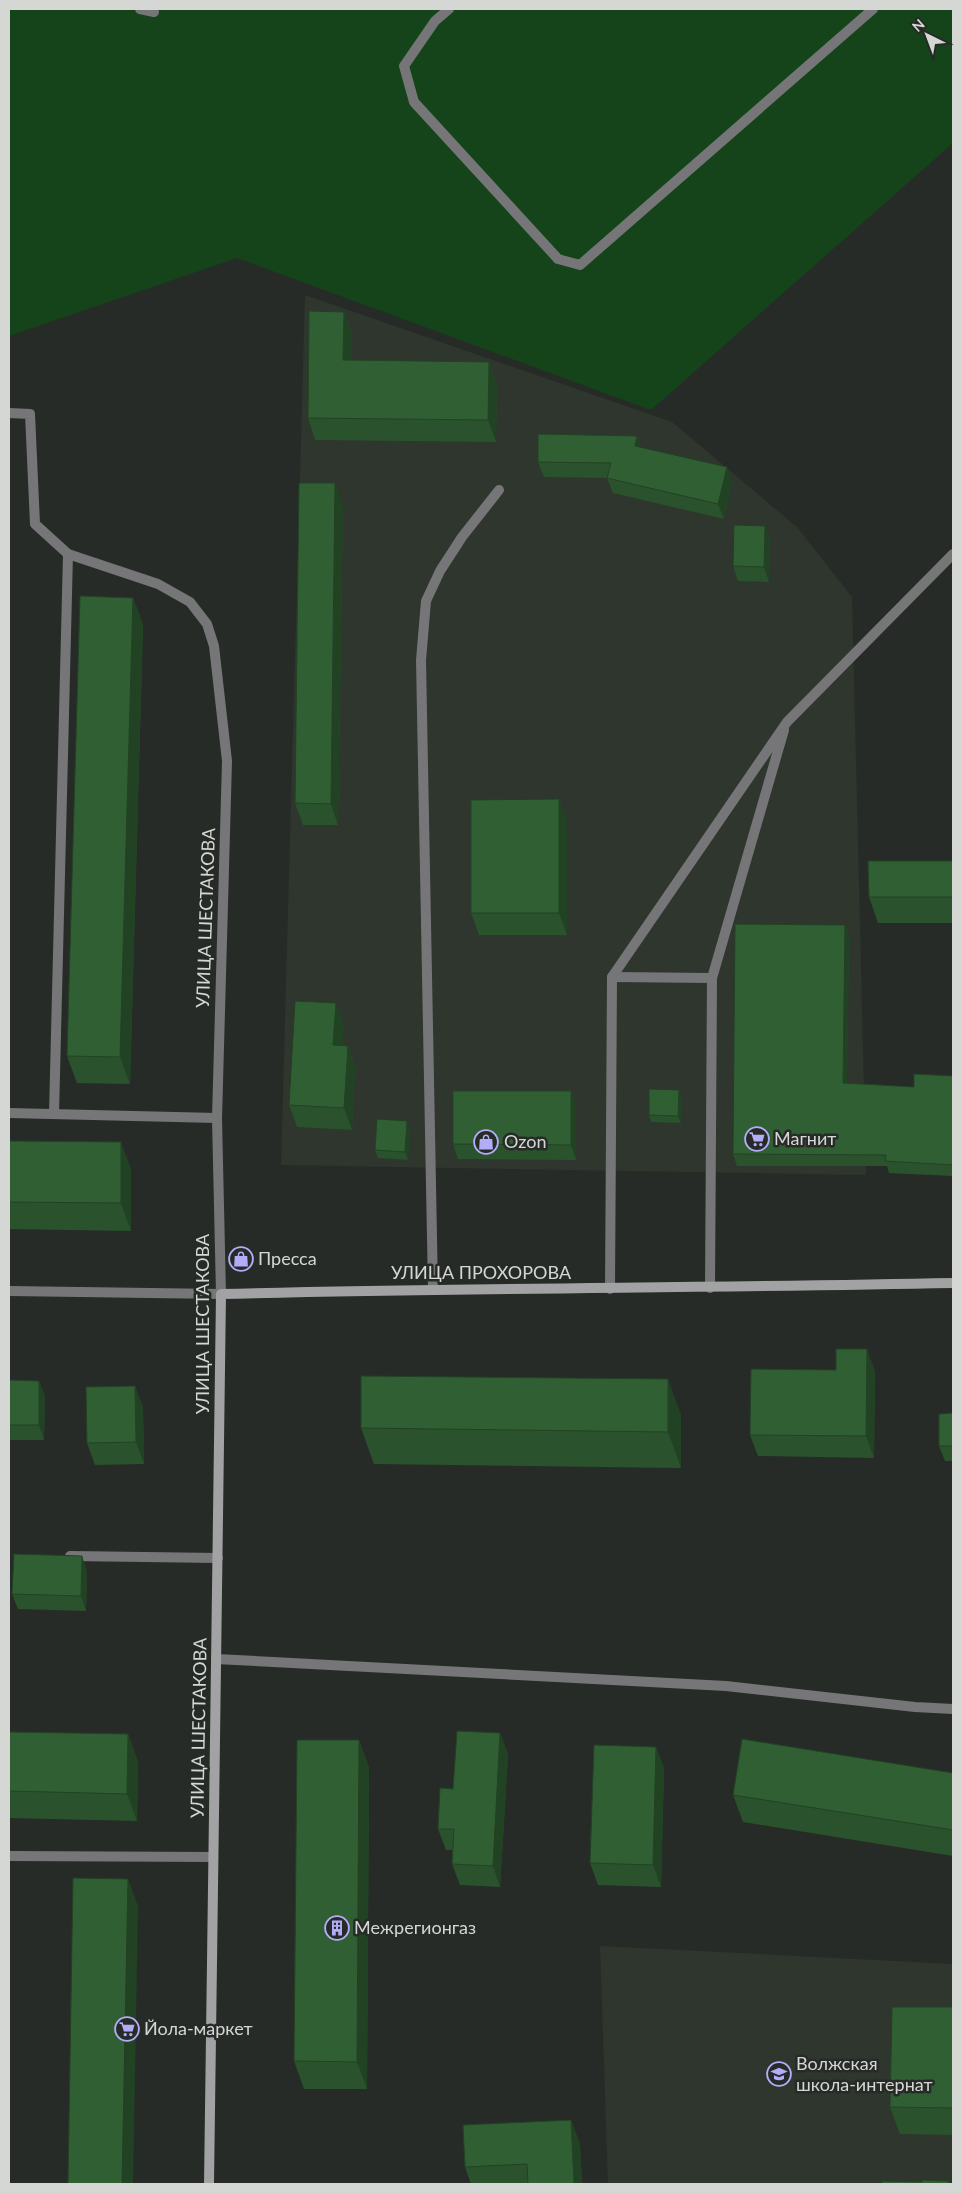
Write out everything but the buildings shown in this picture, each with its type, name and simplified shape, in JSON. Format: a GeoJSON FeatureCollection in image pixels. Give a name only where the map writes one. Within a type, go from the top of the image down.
{"type":"FeatureCollection","features":[{"type":"Feature","properties":{"kind":"main road","name":"УЛИЦА ПРОХОРОВА"},"geometry":{"type":"LineString","coordinates":[[222,1294],[433,1289],[710,1288],[953,1283]]}},
{"type":"Feature","properties":{"kind":"main road","name":"УЛИЦА ШЕСТАКОВА"},"geometry":{"type":"LineString","coordinates":[[209,2184],[222,1294]]}},
{"type":"Feature","properties":{"kind":"street"},"geometry":{"type":"LineString","coordinates":[[140,9],[154,12]]}},
{"type":"Feature","properties":{"kind":"street"},"geometry":{"type":"LineString","coordinates":[[449,9],[435,21],[404,66],[414,102],[558,259],[580,265],[873,9]]}},
{"type":"Feature","properties":{"kind":"street"},"geometry":{"type":"LineString","coordinates":[[9,413],[30,414],[35,524],[68,554],[54,1114]]}},
{"type":"Feature","properties":{"kind":"street"},"geometry":{"type":"LineString","coordinates":[[433,1289],[420,660],[426,601],[440,571],[462,536],[499,490]]}},
{"type":"Feature","properties":{"kind":"street","name":"УЛИЦА ШЕСТАКОВА"},"geometry":{"type":"LineString","coordinates":[[68,554],[158,584],[190,602],[207,624],[214,646],[226,761],[217,1118],[222,1294]]}},
{"type":"Feature","properties":{"kind":"street"},"geometry":{"type":"LineString","coordinates":[[610,1289],[612,977],[787,722],[953,554]]}},
{"type":"Feature","properties":{"kind":"street"},"geometry":{"type":"LineString","coordinates":[[710,1288],[712,978],[787,722]]}},
{"type":"Feature","properties":{"kind":"street"},"geometry":{"type":"LineString","coordinates":[[612,977],[712,978]]}},
{"type":"Feature","properties":{"kind":"street"},"geometry":{"type":"LineString","coordinates":[[9,1113],[217,1118]]}},
{"type":"Feature","properties":{"kind":"street","name":"УЛИЦА ПРОХОРОВА"},"geometry":{"type":"LineString","coordinates":[[9,1291],[222,1294]]}},
{"type":"Feature","properties":{"kind":"street"},"geometry":{"type":"LineString","coordinates":[[58,1556],[218,1558]]}},
{"type":"Feature","properties":{"kind":"street"},"geometry":{"type":"LineString","coordinates":[[216,1659],[726,1686],[915,1707],[953,1709]]}},
{"type":"Feature","properties":{"kind":"street"},"geometry":{"type":"LineString","coordinates":[[9,1856],[213,1858]]}},
{"type":"Feature","properties":{"kind":"shaded area"},"geometry":{"type":"Polygon","coordinates":[[[305,295],[672,422],[797,527],[852,597],[866,1175],[281,1165],[305,295]]]}},
{"type":"Feature","properties":{"kind":"shaded area","name":"Волжская школа-интернат"},"geometry":{"type":"Polygon","coordinates":[[[600,1946],[953,1964],[953,2184],[608,2184],[600,1946]]]}},
{"type":"Feature","properties":{"kind":"green space"},"geometry":{"type":"Polygon","coordinates":[[[9,9],[953,9],[953,143],[651,410],[237,258],[9,336],[9,9]]]}},
{"type":"Feature","properties":{"kind":"place","name":"Магнит"},"geometry":{"type":"Point","coordinates":[757,1139]}},
{"type":"Feature","properties":{"kind":"place","name":"Ozon"},"geometry":{"type":"Point","coordinates":[486,1142]}},
{"type":"Feature","properties":{"kind":"place","name":"Пресса"},"geometry":{"type":"Point","coordinates":[241,1259]}},
{"type":"Feature","properties":{"kind":"place","name":"Межрегионгаз"},"geometry":{"type":"Point","coordinates":[337,1928]}},
{"type":"Feature","properties":{"kind":"place","name":"Йола-маркет"},"geometry":{"type":"Point","coordinates":[127,2029]}},
{"type":"Feature","properties":{"kind":"place","name":"Волжская школа-интернат"},"geometry":{"type":"Point","coordinates":[779,2074]}}]}
